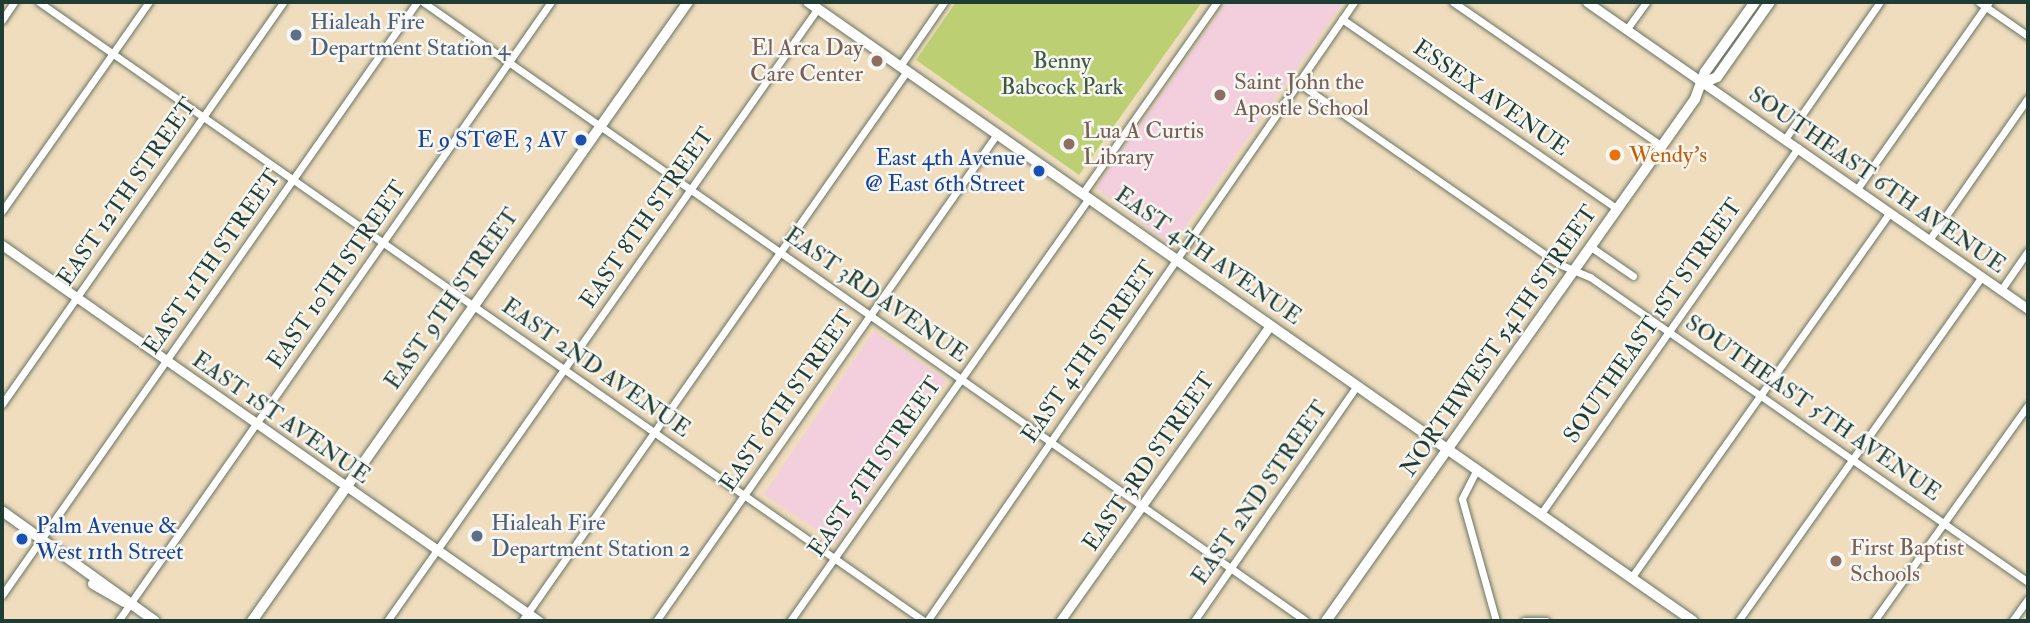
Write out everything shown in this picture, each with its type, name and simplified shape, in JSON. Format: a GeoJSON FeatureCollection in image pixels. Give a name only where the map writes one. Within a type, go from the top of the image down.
{"type":"FeatureCollection","features":[{"type":"Feature","properties":{"kind":"main road","name":"EAST 9TH STREET"},"geometry":{"type":"LineString","coordinates":[[252,621],[688,2]]}},
{"type":"Feature","properties":{"kind":"main road","name":"NORTHWEST 54TH STREET"},"geometry":{"type":"LineString","coordinates":[[1326,621],[1661,146],[1703,83],[1705,72],[1755,2]]}},
{"type":"Feature","properties":{"kind":"main road","name":"NORTHWEST 54TH STREET"},"geometry":{"type":"LineString","coordinates":[[1703,83],[1717,77],[1770,2]]}},
{"type":"Feature","properties":{"kind":"main road","name":"EAST 4TH AVENUE"},"geometry":{"type":"LineString","coordinates":[[813,5],[1693,621]]}},
{"type":"Feature","properties":{"kind":"main road"},"geometry":{"type":"LineString","coordinates":[[2,511],[39,541]]}},
{"type":"Feature","properties":{"kind":"main road"},"geometry":{"type":"LineString","coordinates":[[2,519],[39,541],[155,621]]}},
{"type":"Feature","properties":{"kind":"street"},"geometry":{"type":"LineString","coordinates":[[2,20],[14,2]]}},
{"type":"Feature","properties":{"kind":"street","name":"EAST 2ND AVENUE"},"geometry":{"type":"LineString","coordinates":[[39,2],[926,621]]}},
{"type":"Feature","properties":{"kind":"street"},"geometry":{"type":"LineString","coordinates":[[2,211],[149,2]]}},
{"type":"Feature","properties":{"kind":"street","name":"EAST 12TH STREET"},"geometry":{"type":"LineString","coordinates":[[2,404],[283,2]]}},
{"type":"Feature","properties":{"kind":"street","name":"EAST 11TH STREET"},"geometry":{"type":"LineString","coordinates":[[2,594],[417,2]]}},
{"type":"Feature","properties":{"kind":"street","name":"EAST 3RD AVENUE"},"geometry":{"type":"LineString","coordinates":[[424,2],[780,253],[1051,439],[1306,621]]}},
{"type":"Feature","properties":{"kind":"street","name":"EAST 10TH STREET"},"geometry":{"type":"LineString","coordinates":[[118,621],[551,2]]}},
{"type":"Feature","properties":{"kind":"street"},"geometry":{"type":"LineString","coordinates":[[525,617],[780,253],[904,69],[944,2]]}},
{"type":"Feature","properties":{"kind":"street","name":"EAST 5TH STREET"},"geometry":{"type":"LineString","coordinates":[[790,621],[962,378],[1217,2]]}},
{"type":"Feature","properties":{"kind":"street","name":"EAST 4TH STREET"},"geometry":{"type":"LineString","coordinates":[[926,621],[1354,2]]}},
{"type":"Feature","properties":{"kind":"street"},"geometry":{"type":"LineString","coordinates":[[1453,2],[1661,146]]}},
{"type":"Feature","properties":{"kind":"street","name":"SOUTHEAST 6TH AVENUE"},"geometry":{"type":"LineString","coordinates":[[1587,2],[2028,309]]}},
{"type":"Feature","properties":{"kind":"street"},"geometry":{"type":"LineString","coordinates":[[1626,30],[1646,2]]}},
{"type":"Feature","properties":{"kind":"street"},"geometry":{"type":"LineString","coordinates":[[1785,139],[1880,2]]}},
{"type":"Feature","properties":{"kind":"street"},"geometry":{"type":"LineString","coordinates":[[1857,189],[1984,3],[2028,36]]}},
{"type":"Feature","properties":{"kind":"street","name":"EAST 8TH STREET"},"geometry":{"type":"LineString","coordinates":[[387,621],[690,190],[813,5]]}},
{"type":"Feature","properties":{"kind":"street","name":"ESSEX AVENUE"},"geometry":{"type":"LineString","coordinates":[[1342,19],[1617,209]]}},
{"type":"Feature","properties":{"kind":"street","name":"SOUTHEAST 5TH AVENUE"},"geometry":{"type":"LineString","coordinates":[[1297,82],[1574,270],[1590,277],[2028,582]]}},
{"type":"Feature","properties":{"kind":"street"},"geometry":{"type":"LineString","coordinates":[[1929,240],[2028,98]]}},
{"type":"Feature","properties":{"kind":"street","name":"EAST 6TH STREET"},"geometry":{"type":"LineString","coordinates":[[656,621],[997,134]]}},
{"type":"Feature","properties":{"kind":"street","name":"SOUTHEAST 1ST STREET"},"geometry":{"type":"LineString","coordinates":[[1540,516],[1798,148]]}},
{"type":"Feature","properties":{"kind":"street"},"geometry":{"type":"LineString","coordinates":[[1631,578],[1890,212]]}},
{"type":"Feature","properties":{"kind":"street","name":"EAST 1ST AVENUE"},"geometry":{"type":"LineString","coordinates":[[2,245],[438,549],[525,617],[539,621]]}},
{"type":"Feature","properties":{"kind":"street"},"geometry":{"type":"LineString","coordinates":[[1591,247],[1633,276]]}},
{"type":"Feature","properties":{"kind":"street"},"geometry":{"type":"LineString","coordinates":[[2001,290],[2028,251]]}},
{"type":"Feature","properties":{"kind":"street"},"geometry":{"type":"LineString","coordinates":[[1738,621],[1982,276]]}},
{"type":"Feature","properties":{"kind":"street","name":"EAST 3RD STREET"},"geometry":{"type":"LineString","coordinates":[[1060,621],[1270,325]]}},
{"type":"Feature","properties":{"kind":"street","name":"EAST 2ND STREET"},"geometry":{"type":"LineString","coordinates":[[1194,621],[1357,386]]}},
{"type":"Feature","properties":{"kind":"street"},"geometry":{"type":"LineString","coordinates":[[1874,621],[2028,405]]}},
{"type":"Feature","properties":{"kind":"street"},"geometry":{"type":"LineString","coordinates":[[1476,471],[1464,489],[1463,504],[1496,621]]}},
{"type":"Feature","properties":{"kind":"street"},"geometry":{"type":"LineString","coordinates":[[2012,621],[2028,599]]}},
{"type":"Feature","properties":{"kind":"street"},"geometry":{"type":"LineString","coordinates":[[1524,621],[1546,621]]}},
{"type":"Feature","properties":{"kind":"shaded area","name":"Saint John the Apostle School"},"geometry":{"type":"Polygon","coordinates":[[[1227,2],[1343,2],[1172,246],[1096,188],[1227,2]]]}},
{"type":"Feature","properties":{"kind":"shaded area"},"geometry":{"type":"Polygon","coordinates":[[[874,331],[946,380],[836,543],[764,494],[874,331]]]}},
{"type":"Feature","properties":{"kind":"green space","name":"Benny Babcock Park"},"geometry":{"type":"Polygon","coordinates":[[[956,2],[1202,2],[1079,175],[916,60],[956,2]]]}},
{"type":"Feature","properties":{"kind":"place","name":"Hialeah Fire Department Station 4"},"geometry":{"type":"Point","coordinates":[296,35]}},
{"type":"Feature","properties":{"kind":"place","name":"El Arca Day Care Center"},"geometry":{"type":"Point","coordinates":[877,61]}},
{"type":"Feature","properties":{"kind":"place","name":"Saint John the Apostle School"},"geometry":{"type":"Point","coordinates":[1220,95]}},
{"type":"Feature","properties":{"kind":"place","name":"E 9 ST@E 3 AV"},"geometry":{"type":"Point","coordinates":[581,140]}},
{"type":"Feature","properties":{"kind":"place","name":"Lua A Curtis Library"},"geometry":{"type":"Point","coordinates":[1069,144]}},
{"type":"Feature","properties":{"kind":"place","name":"Wendy's"},"geometry":{"type":"Point","coordinates":[1615,155]}},
{"type":"Feature","properties":{"kind":"place","name":"East 4th Avenue @ East 6th Street"},"geometry":{"type":"Point","coordinates":[1039,171]}},
{"type":"Feature","properties":{"kind":"place","name":"Hialeah Fire Department Station 2"},"geometry":{"type":"Point","coordinates":[477,536]}},
{"type":"Feature","properties":{"kind":"place","name":"Palm Avenue & West 11th Street"},"geometry":{"type":"Point","coordinates":[22,539]}},
{"type":"Feature","properties":{"kind":"place","name":"First Baptist Schools"},"geometry":{"type":"Point","coordinates":[1836,561]}}]}
